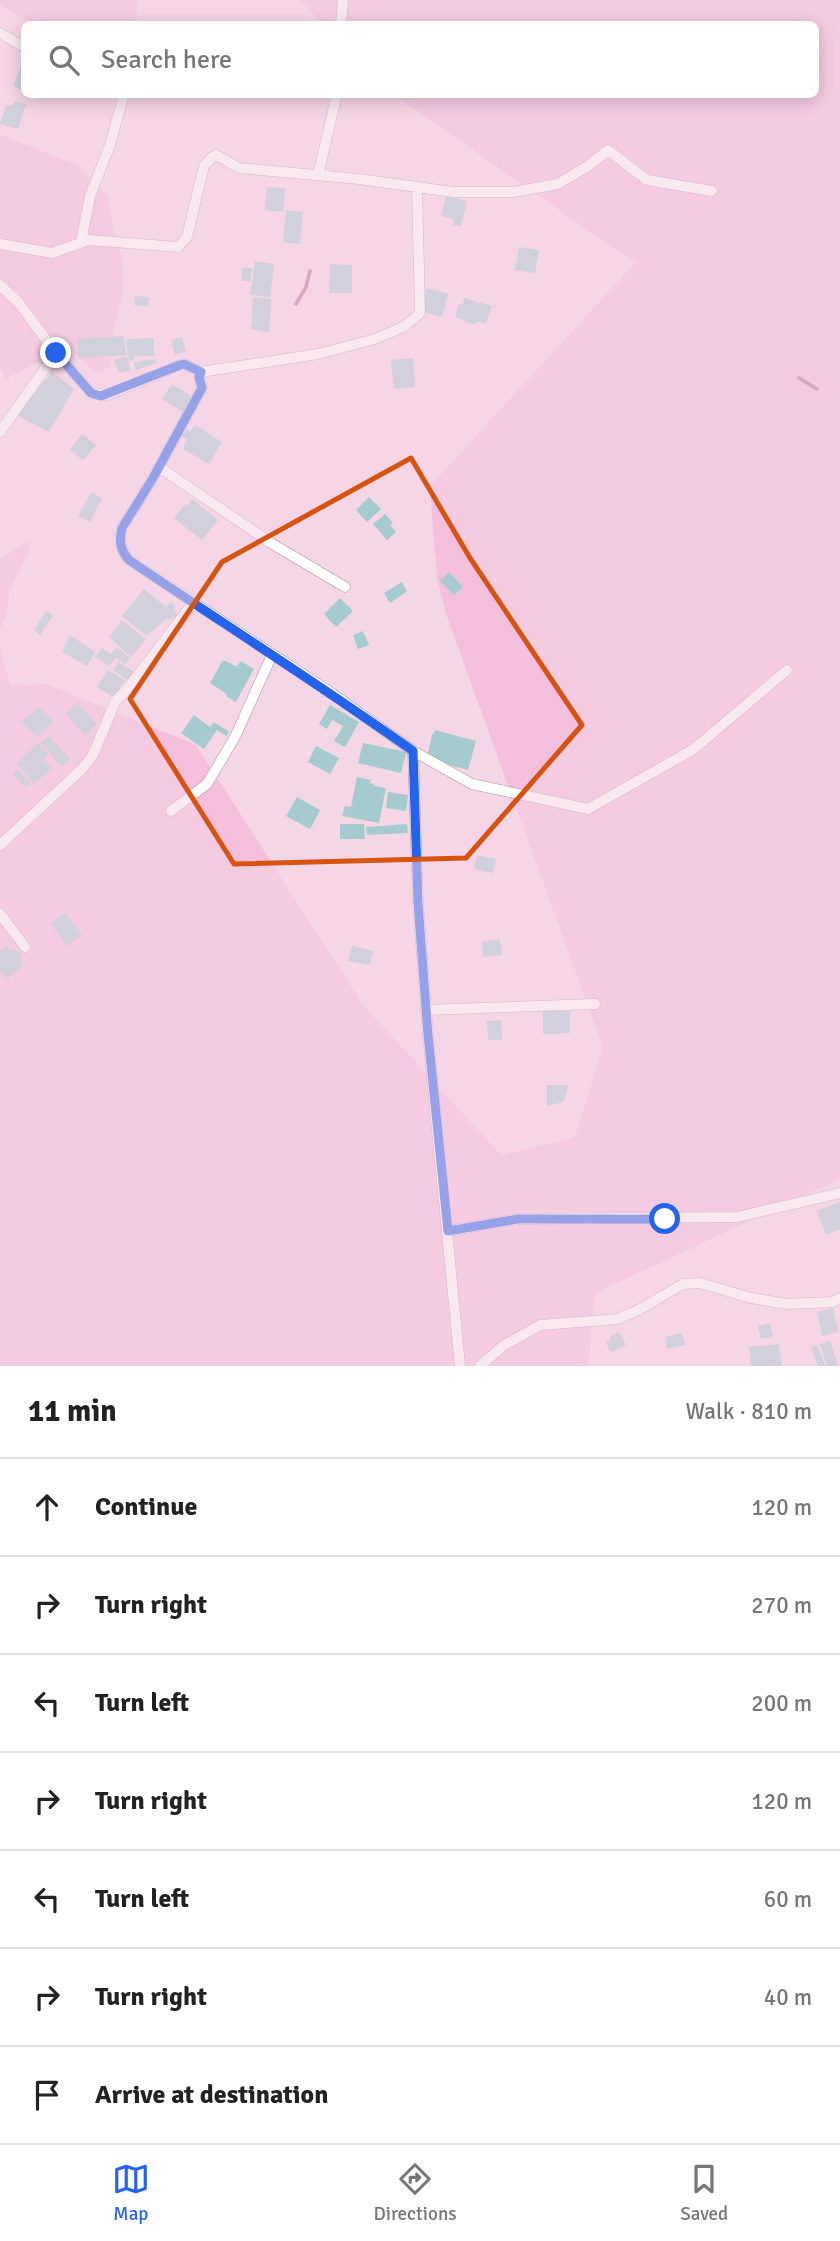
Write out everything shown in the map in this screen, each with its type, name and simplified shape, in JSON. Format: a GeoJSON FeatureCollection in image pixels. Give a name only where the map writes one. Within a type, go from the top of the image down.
{"type":"FeatureCollection","features":[{"type":"Feature","properties":{"kind":"street"},"geometry":{"type":"LineString","coordinates":[[341,21],[343,0]]}},
{"type":"Feature","properties":{"kind":"street"},"geometry":{"type":"LineString","coordinates":[[0,33],[21,45]]}},
{"type":"Feature","properties":{"kind":"street"},"geometry":{"type":"LineString","coordinates":[[80,242],[90,196],[110,145],[123,98]]}},
{"type":"Feature","properties":{"kind":"street"},"geometry":{"type":"LineString","coordinates":[[318,175],[336,98]]}},
{"type":"Feature","properties":{"kind":"street"},"geometry":{"type":"LineString","coordinates":[[0,244],[52,253],[89,240],[178,247],[187,237],[204,166],[216,155],[239,168],[453,192],[513,192],[558,184],[608,150],[647,180],[712,191]]}},
{"type":"Feature","properties":{"kind":"street"},"geometry":{"type":"LineString","coordinates":[[0,285],[19,303],[56,353],[91,393],[101,396],[184,364],[201,372],[318,354],[375,339],[405,326],[420,313],[417,187]]}},
{"type":"Feature","properties":{"kind":"street"},"geometry":{"type":"LineString","coordinates":[[0,432],[56,353]]}},
{"type":"Feature","properties":{"kind":"street"},"geometry":{"type":"LineString","coordinates":[[201,372],[199,377],[202,388],[122,528],[120,546],[129,560],[333,694],[413,751],[472,784],[588,809],[694,749],[787,670]]}},
{"type":"Feature","properties":{"kind":"street"},"geometry":{"type":"LineString","coordinates":[[159,467],[271,543],[345,587]]}},
{"type":"Feature","properties":{"kind":"street"},"geometry":{"type":"LineString","coordinates":[[0,845],[82,769],[93,755],[115,702],[193,603]]}},
{"type":"Feature","properties":{"kind":"street"},"geometry":{"type":"LineString","coordinates":[[171,811],[207,784],[235,737],[272,655]]}},
{"type":"Feature","properties":{"kind":"street"},"geometry":{"type":"LineString","coordinates":[[413,751],[418,903],[426,1010],[460,1366]]}},
{"type":"Feature","properties":{"kind":"street"},"geometry":{"type":"LineString","coordinates":[[0,914],[25,947]]}},
{"type":"Feature","properties":{"kind":"street"},"geometry":{"type":"LineString","coordinates":[[426,1010],[595,1004]]}},
{"type":"Feature","properties":{"kind":"street"},"geometry":{"type":"LineString","coordinates":[[448,1231],[518,1219],[737,1217],[840,1194]]}},
{"type":"Feature","properties":{"kind":"street"},"geometry":{"type":"LineString","coordinates":[[480,1366],[503,1346],[540,1325],[618,1319],[684,1284],[699,1283],[751,1298],[787,1304],[833,1302],[840,1298]]}},
{"type":"Feature","properties":{"kind":"highlighted area"},"geometry":{"type":"Polygon","coordinates":[[[411,458],[470,558],[582,725],[466,858],[234,864],[130,699],[222,562],[411,458]]]}},
{"type":"Feature","properties":{"kind":"shaded area"},"geometry":{"type":"Polygon","coordinates":[[[0,0],[137,0],[136,21],[28,21],[0,5],[0,0]]]}},
{"type":"Feature","properties":{"kind":"shaded area"},"geometry":{"type":"Polygon","coordinates":[[[300,0],[840,0],[840,1179],[595,1293],[588,1366],[0,1366],[0,648],[10,685],[47,684],[196,745],[363,1005],[501,1155],[574,1138],[603,1048],[446,614],[437,578],[430,486],[635,263],[398,98],[819,98],[819,21],[320,21],[300,0]]]}},
{"type":"Feature","properties":{"kind":"shaded area"},"geometry":{"type":"Polygon","coordinates":[[[0,134],[77,165],[108,196],[122,256],[124,286],[113,334],[111,367],[95,373],[70,348],[6,379],[0,367],[0,134]]]}},
{"type":"Feature","properties":{"kind":"shaded area"},"geometry":{"type":"Polygon","coordinates":[[[29,541],[30,550],[9,592],[7,615],[0,629],[0,559],[29,541]]]}},
{"type":"Feature","properties":{"kind":"building"},"geometry":{"type":"Polygon","coordinates":[[[21,66],[21,90],[13,86],[21,66]]]}},
{"type":"Feature","properties":{"kind":"building"},"geometry":{"type":"Polygon","coordinates":[[[15,101],[26,104],[18,129],[0,124],[6,105],[12,106],[15,101]]]}},
{"type":"Feature","properties":{"kind":"building"},"geometry":{"type":"Polygon","coordinates":[[[267,187],[285,188],[283,212],[265,210],[267,187]]]}},
{"type":"Feature","properties":{"kind":"building"},"geometry":{"type":"Polygon","coordinates":[[[446,196],[467,201],[461,226],[453,225],[454,219],[441,216],[446,196]]]}},
{"type":"Feature","properties":{"kind":"building"},"geometry":{"type":"Polygon","coordinates":[[[286,210],[303,212],[300,244],[283,242],[286,210]]]}},
{"type":"Feature","properties":{"kind":"building"},"geometry":{"type":"Polygon","coordinates":[[[519,247],[539,250],[535,273],[515,270],[519,247]]]}},
{"type":"Feature","properties":{"kind":"building"},"geometry":{"type":"Polygon","coordinates":[[[255,261],[274,264],[270,297],[250,295],[255,261]]]}},
{"type":"Feature","properties":{"kind":"building"},"geometry":{"type":"Polygon","coordinates":[[[330,264],[352,265],[352,293],[329,293],[330,264]]]}},
{"type":"Feature","properties":{"kind":"building"},"geometry":{"type":"Polygon","coordinates":[[[242,268],[252,268],[251,281],[242,281],[242,268]]]}},
{"type":"Feature","properties":{"kind":"building"},"geometry":{"type":"Polygon","coordinates":[[[427,288],[448,294],[442,317],[421,311],[427,288]]]}},
{"type":"Feature","properties":{"kind":"building"},"geometry":{"type":"Polygon","coordinates":[[[135,296],[149,297],[148,306],[134,305],[135,296]]]}},
{"type":"Feature","properties":{"kind":"building"},"geometry":{"type":"Polygon","coordinates":[[[253,297],[271,299],[269,333],[251,329],[253,297]]]}},
{"type":"Feature","properties":{"kind":"building"},"geometry":{"type":"Polygon","coordinates":[[[464,298],[492,306],[486,324],[477,321],[476,325],[455,317],[464,298]]]}},
{"type":"Feature","properties":{"kind":"building"},"geometry":{"type":"Polygon","coordinates":[[[123,336],[127,355],[78,358],[77,339],[123,336]]]}},
{"type":"Feature","properties":{"kind":"building"},"geometry":{"type":"Polygon","coordinates":[[[182,337],[186,351],[175,355],[171,340],[182,337]]]}},
{"type":"Feature","properties":{"kind":"building"},"geometry":{"type":"Polygon","coordinates":[[[154,338],[154,356],[134,356],[134,360],[129,361],[126,339],[154,338]]]}},
{"type":"Feature","properties":{"kind":"building"},"geometry":{"type":"Polygon","coordinates":[[[127,357],[131,371],[119,373],[114,360],[127,357]]]}},
{"type":"Feature","properties":{"kind":"building"},"geometry":{"type":"Polygon","coordinates":[[[413,358],[415,387],[394,389],[391,360],[413,358]]]}},
{"type":"Feature","properties":{"kind":"building"},"geometry":{"type":"Polygon","coordinates":[[[155,359],[157,363],[136,370],[134,363],[155,359]]]}},
{"type":"Feature","properties":{"kind":"building"},"geometry":{"type":"Polygon","coordinates":[[[52,372],[74,389],[49,432],[17,415],[52,372]]]}},
{"type":"Feature","properties":{"kind":"building"},"geometry":{"type":"Polygon","coordinates":[[[172,384],[193,397],[183,412],[162,399],[172,384]]]}},
{"type":"Feature","properties":{"kind":"building"},"geometry":{"type":"Polygon","coordinates":[[[195,425],[222,442],[209,464],[183,449],[187,439],[182,436],[187,429],[191,431],[195,425]]]}},
{"type":"Feature","properties":{"kind":"building"},"geometry":{"type":"Polygon","coordinates":[[[82,434],[96,445],[83,461],[70,449],[82,434]]]}},
{"type":"Feature","properties":{"kind":"building"},"geometry":{"type":"Polygon","coordinates":[[[91,492],[102,498],[90,522],[78,516],[91,492]]]}},
{"type":"Feature","properties":{"kind":"building"},"geometry":{"type":"Polygon","coordinates":[[[369,497],[381,509],[367,522],[356,510],[369,497]]]}},
{"type":"Feature","properties":{"kind":"building"},"geometry":{"type":"Polygon","coordinates":[[[192,499],[218,520],[202,540],[174,518],[192,499]]]}},
{"type":"Feature","properties":{"kind":"building"},"geometry":{"type":"Polygon","coordinates":[[[385,514],[393,523],[390,525],[396,532],[387,540],[373,524],[385,514]]]}},
{"type":"Feature","properties":{"kind":"building"},"geometry":{"type":"Polygon","coordinates":[[[449,572],[463,587],[454,595],[440,581],[449,572]]]}},
{"type":"Feature","properties":{"kind":"building"},"geometry":{"type":"Polygon","coordinates":[[[402,582],[407,591],[390,603],[384,593],[402,582]]]}},
{"type":"Feature","properties":{"kind":"building"},"geometry":{"type":"Polygon","coordinates":[[[144,589],[166,607],[172,601],[177,617],[165,620],[147,636],[122,616],[144,589]]]}},
{"type":"Feature","properties":{"kind":"building"},"geometry":{"type":"Polygon","coordinates":[[[340,598],[353,611],[336,627],[324,614],[340,598]]]}},
{"type":"Feature","properties":{"kind":"building"},"geometry":{"type":"Polygon","coordinates":[[[46,611],[53,615],[40,635],[34,630],[46,611]]]}},
{"type":"Feature","properties":{"kind":"building"},"geometry":{"type":"Polygon","coordinates":[[[122,620],[146,639],[131,657],[109,637],[122,620]]]}},
{"type":"Feature","properties":{"kind":"building"},"geometry":{"type":"Polygon","coordinates":[[[363,631],[369,645],[358,649],[353,635],[363,631]]]}},
{"type":"Feature","properties":{"kind":"building"},"geometry":{"type":"Polygon","coordinates":[[[70,635],[95,652],[87,666],[62,652],[70,635]]]}},
{"type":"Feature","properties":{"kind":"building"},"geometry":{"type":"Polygon","coordinates":[[[117,647],[130,658],[125,665],[116,657],[109,666],[95,657],[102,648],[111,654],[117,647]]]}},
{"type":"Feature","properties":{"kind":"building"},"geometry":{"type":"Polygon","coordinates":[[[223,660],[242,669],[237,666],[241,661],[254,669],[236,702],[210,683],[223,660]]]}},
{"type":"Feature","properties":{"kind":"building"},"geometry":{"type":"Polygon","coordinates":[[[118,662],[134,672],[129,681],[113,670],[118,662]]]}},
{"type":"Feature","properties":{"kind":"building"},"geometry":{"type":"Polygon","coordinates":[[[108,670],[125,680],[113,697],[97,687],[108,670]]]}},
{"type":"Feature","properties":{"kind":"building"},"geometry":{"type":"Polygon","coordinates":[[[77,702],[97,724],[85,735],[65,714],[77,702]]]}},
{"type":"Feature","properties":{"kind":"building"},"geometry":{"type":"Polygon","coordinates":[[[330,705],[359,722],[345,747],[334,741],[343,726],[332,720],[327,729],[319,724],[330,705]]]}},
{"type":"Feature","properties":{"kind":"building"},"geometry":{"type":"Polygon","coordinates":[[[39,707],[54,721],[37,738],[21,721],[39,707]]]}},
{"type":"Feature","properties":{"kind":"building"},"geometry":{"type":"Polygon","coordinates":[[[194,715],[210,727],[214,722],[229,732],[226,736],[217,730],[204,749],[181,733],[194,715]]]}},
{"type":"Feature","properties":{"kind":"building"},"geometry":{"type":"Polygon","coordinates":[[[435,730],[476,741],[468,770],[427,759],[435,730]]]}},
{"type":"Feature","properties":{"kind":"building"},"geometry":{"type":"Polygon","coordinates":[[[49,736],[70,759],[62,767],[41,743],[49,736]]]}},
{"type":"Feature","properties":{"kind":"building"},"geometry":{"type":"Polygon","coordinates":[[[38,743],[48,753],[44,759],[52,768],[34,784],[16,763],[38,743]]]}},
{"type":"Feature","properties":{"kind":"building"},"geometry":{"type":"Polygon","coordinates":[[[363,743],[406,752],[401,773],[358,763],[363,743]]]}},
{"type":"Feature","properties":{"kind":"building"},"geometry":{"type":"Polygon","coordinates":[[[316,746],[339,758],[330,774],[308,762],[316,746]]]}},
{"type":"Feature","properties":{"kind":"building"},"geometry":{"type":"Polygon","coordinates":[[[17,770],[31,783],[26,787],[13,774],[17,770]]]}},
{"type":"Feature","properties":{"kind":"building"},"geometry":{"type":"Polygon","coordinates":[[[357,777],[371,780],[370,783],[374,786],[386,788],[379,823],[342,816],[345,806],[351,807],[357,777]]]}},
{"type":"Feature","properties":{"kind":"building"},"geometry":{"type":"Polygon","coordinates":[[[388,792],[408,795],[406,811],[386,808],[388,792]]]}},
{"type":"Feature","properties":{"kind":"building"},"geometry":{"type":"Polygon","coordinates":[[[297,797],[320,810],[310,829],[286,816],[297,797]]]}},
{"type":"Feature","properties":{"kind":"building"},"geometry":{"type":"Polygon","coordinates":[[[340,824],[364,824],[365,839],[340,839],[340,824]]]}},
{"type":"Feature","properties":{"kind":"building"},"geometry":{"type":"Polygon","coordinates":[[[407,824],[408,833],[367,835],[366,827],[407,824]]]}},
{"type":"Feature","properties":{"kind":"building"},"geometry":{"type":"Polygon","coordinates":[[[477,855],[496,859],[493,873],[474,869],[477,855]]]}},
{"type":"Feature","properties":{"kind":"building"},"geometry":{"type":"Polygon","coordinates":[[[66,913],[82,935],[67,946],[51,923],[66,913]]]}},
{"type":"Feature","properties":{"kind":"building"},"geometry":{"type":"Polygon","coordinates":[[[500,939],[502,955],[483,957],[482,942],[500,939]]]}},
{"type":"Feature","properties":{"kind":"building"},"geometry":{"type":"Polygon","coordinates":[[[6,945],[10,951],[13,948],[20,953],[23,966],[7,979],[0,971],[0,951],[6,945]]]}},
{"type":"Feature","properties":{"kind":"building"},"geometry":{"type":"Polygon","coordinates":[[[352,946],[373,951],[370,965],[348,961],[352,946]]]}},
{"type":"Feature","properties":{"kind":"building"},"geometry":{"type":"Polygon","coordinates":[[[543,1011],[570,1011],[570,1033],[543,1034],[543,1011]]]}},
{"type":"Feature","properties":{"kind":"building"},"geometry":{"type":"Polygon","coordinates":[[[501,1020],[502,1040],[488,1040],[487,1021],[501,1020]]]}},
{"type":"Feature","properties":{"kind":"building"},"geometry":{"type":"Polygon","coordinates":[[[547,1085],[569,1085],[563,1102],[547,1106],[547,1085]]]}},
{"type":"Feature","properties":{"kind":"building"},"geometry":{"type":"Polygon","coordinates":[[[840,1202],[840,1229],[826,1235],[817,1211],[840,1202]]]}},
{"type":"Feature","properties":{"kind":"building"},"geometry":{"type":"Polygon","coordinates":[[[833,1308],[838,1332],[822,1336],[817,1312],[833,1308]]]}},
{"type":"Feature","properties":{"kind":"building"},"geometry":{"type":"Polygon","coordinates":[[[770,1323],[773,1336],[761,1339],[758,1326],[770,1323]]]}},
{"type":"Feature","properties":{"kind":"building"},"geometry":{"type":"Polygon","coordinates":[[[619,1332],[626,1345],[611,1352],[606,1343],[619,1332]]]}},
{"type":"Feature","properties":{"kind":"building"},"geometry":{"type":"Polygon","coordinates":[[[682,1333],[685,1345],[667,1349],[665,1337],[682,1333]]]}},
{"type":"Feature","properties":{"kind":"building"},"geometry":{"type":"Polygon","coordinates":[[[830,1341],[838,1365],[834,1366],[827,1366],[820,1344],[830,1341]]]}},
{"type":"Feature","properties":{"kind":"building"},"geometry":{"type":"Polygon","coordinates":[[[779,1344],[782,1366],[751,1366],[749,1347],[779,1344]]]}},
{"type":"Feature","properties":{"kind":"building"},"geometry":{"type":"Polygon","coordinates":[[[817,1345],[825,1366],[818,1366],[811,1347],[817,1345]]]}},
{"type":"Feature","properties":{"kind":"waterway"},"geometry":{"type":"LineString","coordinates":[[296,304],[306,287],[310,271]]}},
{"type":"Feature","properties":{"kind":"waterway"},"geometry":{"type":"LineString","coordinates":[[799,378],[817,389]]}},
{"type":"Feature","properties":{"kind":"route"},"geometry":{"type":"LineString","coordinates":[[56,353],[91,393],[101,396],[184,364],[201,372],[199,377],[202,388],[153,478],[122,528],[119,538],[124,554],[129,560],[333,694],[413,751],[418,903],[448,1231],[518,1219],[665,1219]]}}]}
